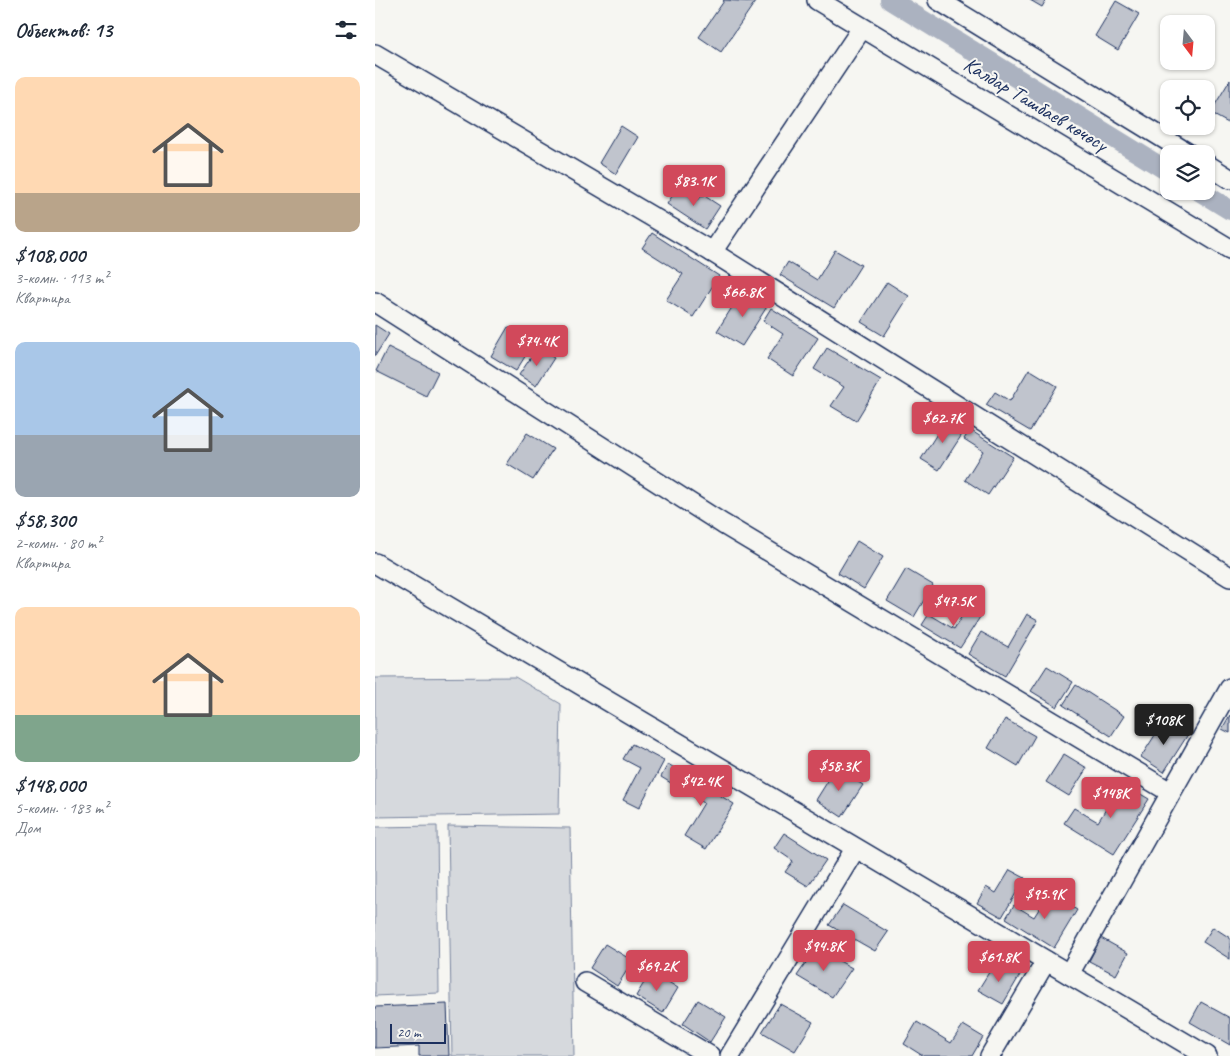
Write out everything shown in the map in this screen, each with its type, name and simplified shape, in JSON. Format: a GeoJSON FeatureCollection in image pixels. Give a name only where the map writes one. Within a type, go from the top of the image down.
{"type":"FeatureCollection","features":[{"type":"Feature","properties":{"kind":"street","name":"Калдар Ташбаев көчөсү"},"geometry":{"type":"LineString","coordinates":[[817,0],[1230,249]]}},
{"type":"Feature","properties":{"kind":"street"},"geometry":{"type":"LineString","coordinates":[[938,0],[1174,145]]}},
{"type":"Feature","properties":{"kind":"street"},"geometry":{"type":"LineString","coordinates":[[712,252],[862,28]]}},
{"type":"Feature","properties":{"kind":"street"},"geometry":{"type":"LineString","coordinates":[[375,54],[712,252],[1230,577]]}},
{"type":"Feature","properties":{"kind":"street"},"geometry":{"type":"LineString","coordinates":[[1215,169],[1230,178]]}},
{"type":"Feature","properties":{"kind":"street"},"geometry":{"type":"LineString","coordinates":[[375,302],[723,524],[1170,792]]}},
{"type":"Feature","properties":{"kind":"street"},"geometry":{"type":"LineString","coordinates":[[375,563],[1207,1056]]}},
{"type":"Feature","properties":{"kind":"street"},"geometry":{"type":"LineString","coordinates":[[1069,974],[1230,688]]}},
{"type":"Feature","properties":{"kind":"street"},"geometry":{"type":"LineString","coordinates":[[730,1056],[855,849]]}},
{"type":"Feature","properties":{"kind":"street"},"geometry":{"type":"LineString","coordinates":[[990,1056],[1046,961]]}},
{"type":"Feature","properties":{"kind":"street"},"geometry":{"type":"LineString","coordinates":[[585,982],[710,1056]]}},
{"type":"Feature","properties":{"kind":"shaded area"},"geometry":{"type":"Polygon","coordinates":[[[515,677],[561,704],[559,814],[375,817],[375,678],[515,677]]]}},
{"type":"Feature","properties":{"kind":"shaded area"},"geometry":{"type":"Polygon","coordinates":[[[437,826],[439,993],[375,996],[375,827],[437,826]]]}},
{"type":"Feature","properties":{"kind":"shaded area"},"geometry":{"type":"Polygon","coordinates":[[[448,826],[570,828],[574,1056],[452,1056],[448,826]]]}},
{"type":"Feature","properties":{"kind":"building"},"geometry":{"type":"Polygon","coordinates":[[[723,0],[755,2],[721,52],[699,37],[723,0]]]}},
{"type":"Feature","properties":{"kind":"building"},"geometry":{"type":"Polygon","coordinates":[[[1030,0],[1046,0],[1042,7],[1030,0]]]}},
{"type":"Feature","properties":{"kind":"building"},"geometry":{"type":"Polygon","coordinates":[[[1116,1],[1139,14],[1118,50],[1095,36],[1116,1]]]}},
{"type":"Feature","properties":{"kind":"building"},"geometry":{"type":"Polygon","coordinates":[[[1230,80],[1230,124],[1215,116],[1215,105],[1230,80]]]}},
{"type":"Feature","properties":{"kind":"building"},"geometry":{"type":"Polygon","coordinates":[[[621,126],[638,137],[616,174],[599,163],[621,126]]]}},
{"type":"Feature","properties":{"kind":"building"},"geometry":{"type":"Polygon","coordinates":[[[678,187],[697,200],[703,195],[720,206],[705,229],[667,204],[678,187]]]}},
{"type":"Feature","properties":{"kind":"building"},"geometry":{"type":"Polygon","coordinates":[[[652,233],[719,276],[693,317],[666,300],[683,274],[642,248],[652,233]]]}},
{"type":"Feature","properties":{"kind":"building"},"geometry":{"type":"Polygon","coordinates":[[[835,250],[861,265],[834,308],[780,275],[788,262],[817,280],[835,250]]]}},
{"type":"Feature","properties":{"kind":"building"},"geometry":{"type":"Polygon","coordinates":[[[887,282],[909,296],[884,336],[861,322],[887,282]]]}},
{"type":"Feature","properties":{"kind":"building"},"geometry":{"type":"Polygon","coordinates":[[[743,290],[768,305],[742,346],[717,331],[743,290]]]}},
{"type":"Feature","properties":{"kind":"building"},"geometry":{"type":"Polygon","coordinates":[[[771,308],[818,338],[793,376],[767,359],[783,334],[763,321],[771,308]]]}},
{"type":"Feature","properties":{"kind":"building"},"geometry":{"type":"Polygon","coordinates":[[[375,325],[389,334],[375,356],[375,325]]]}},
{"type":"Feature","properties":{"kind":"building"},"geometry":{"type":"Polygon","coordinates":[[[508,327],[534,342],[516,371],[491,356],[508,327]]]}},
{"type":"Feature","properties":{"kind":"building"},"geometry":{"type":"Polygon","coordinates":[[[388,347],[438,372],[426,396],[376,371],[388,347]]]}},
{"type":"Feature","properties":{"kind":"building"},"geometry":{"type":"Polygon","coordinates":[[[538,347],[554,358],[536,386],[519,375],[538,347]]]}},
{"type":"Feature","properties":{"kind":"building"},"geometry":{"type":"Polygon","coordinates":[[[827,348],[881,380],[856,421],[831,406],[844,387],[814,369],[827,348]]]}},
{"type":"Feature","properties":{"kind":"building"},"geometry":{"type":"Polygon","coordinates":[[[1029,369],[1057,386],[1030,431],[986,405],[995,392],[1010,401],[1029,369]]]}},
{"type":"Feature","properties":{"kind":"building"},"geometry":{"type":"Polygon","coordinates":[[[947,418],[965,430],[939,470],[921,459],[947,418]]]}},
{"type":"Feature","properties":{"kind":"building"},"geometry":{"type":"Polygon","coordinates":[[[970,430],[1013,457],[988,495],[965,480],[983,451],[964,439],[970,430]]]}},
{"type":"Feature","properties":{"kind":"building"},"geometry":{"type":"Polygon","coordinates":[[[527,433],[553,449],[533,480],[507,464],[527,433]]]}},
{"type":"Feature","properties":{"kind":"building"},"geometry":{"type":"Polygon","coordinates":[[[857,541],[883,557],[864,589],[838,573],[857,541]]]}},
{"type":"Feature","properties":{"kind":"building"},"geometry":{"type":"Polygon","coordinates":[[[906,569],[933,585],[914,617],[887,601],[906,569]]]}},
{"type":"Feature","properties":{"kind":"building"},"geometry":{"type":"Polygon","coordinates":[[[968,606],[982,614],[960,648],[922,625],[929,614],[954,629],[968,606]]]}},
{"type":"Feature","properties":{"kind":"building"},"geometry":{"type":"Polygon","coordinates":[[[1027,614],[1038,620],[1005,676],[968,654],[981,632],[1008,647],[1027,614]]]}},
{"type":"Feature","properties":{"kind":"building"},"geometry":{"type":"Polygon","coordinates":[[[1047,666],[1073,682],[1057,707],[1031,691],[1047,666]]]}},
{"type":"Feature","properties":{"kind":"building"},"geometry":{"type":"Polygon","coordinates":[[[1076,685],[1124,716],[1111,736],[1063,705],[1076,685]]]}},
{"type":"Feature","properties":{"kind":"building"},"geometry":{"type":"Polygon","coordinates":[[[1230,715],[1230,733],[1222,729],[1230,715]]]}},
{"type":"Feature","properties":{"kind":"building"},"geometry":{"type":"Polygon","coordinates":[[[1005,719],[1035,736],[1018,766],[988,748],[1005,719]]]}},
{"type":"Feature","properties":{"kind":"building"},"geometry":{"type":"Polygon","coordinates":[[[1164,721],[1187,736],[1164,772],[1141,757],[1164,721]]]}},
{"type":"Feature","properties":{"kind":"building"},"geometry":{"type":"Polygon","coordinates":[[[632,744],[664,761],[639,808],[623,800],[640,768],[623,759],[632,744]]]}},
{"type":"Feature","properties":{"kind":"building"},"geometry":{"type":"Polygon","coordinates":[[[1064,754],[1087,768],[1069,796],[1046,782],[1064,754]]]}},
{"type":"Feature","properties":{"kind":"building"},"geometry":{"type":"Polygon","coordinates":[[[668,764],[734,804],[706,849],[684,836],[704,803],[661,777],[668,764]]]}},
{"type":"Feature","properties":{"kind":"building"},"geometry":{"type":"Polygon","coordinates":[[[836,768],[863,785],[842,817],[816,800],[836,768]]]}},
{"type":"Feature","properties":{"kind":"building"},"geometry":{"type":"Polygon","coordinates":[[[1122,783],[1149,799],[1114,854],[1064,823],[1074,808],[1098,822],[1122,783]]]}},
{"type":"Feature","properties":{"kind":"building"},"geometry":{"type":"Polygon","coordinates":[[[784,833],[826,860],[808,886],[785,872],[793,861],[774,848],[784,833]]]}},
{"type":"Feature","properties":{"kind":"building"},"geometry":{"type":"Polygon","coordinates":[[[1010,870],[1025,878],[1002,917],[977,903],[986,887],[996,893],[1010,870]]]}},
{"type":"Feature","properties":{"kind":"building"},"geometry":{"type":"Polygon","coordinates":[[[1049,893],[1077,910],[1054,948],[1006,918],[1014,905],[1034,917],[1049,893]]]}},
{"type":"Feature","properties":{"kind":"building"},"geometry":{"type":"Polygon","coordinates":[[[843,905],[888,932],[875,951],[829,925],[843,905]]]}},
{"type":"Feature","properties":{"kind":"building"},"geometry":{"type":"Polygon","coordinates":[[[1213,927],[1230,938],[1230,959],[1203,942],[1213,927]]]}},
{"type":"Feature","properties":{"kind":"building"},"geometry":{"type":"Polygon","coordinates":[[[1101,938],[1128,953],[1116,975],[1089,961],[1101,938]]]}},
{"type":"Feature","properties":{"kind":"building"},"geometry":{"type":"Polygon","coordinates":[[[605,944],[633,961],[617,986],[590,968],[605,944]]]}},
{"type":"Feature","properties":{"kind":"building"},"geometry":{"type":"Polygon","coordinates":[[[816,948],[852,968],[832,997],[797,976],[816,948]]]}},
{"type":"Feature","properties":{"kind":"building"},"geometry":{"type":"Polygon","coordinates":[[[996,961],[1020,975],[1003,1004],[978,990],[996,961]]]}},
{"type":"Feature","properties":{"kind":"building"},"geometry":{"type":"Polygon","coordinates":[[[651,971],[678,988],[663,1013],[636,996],[651,971]]]}},
{"type":"Feature","properties":{"kind":"building"},"geometry":{"type":"Polygon","coordinates":[[[698,1000],[726,1017],[710,1042],[683,1024],[698,1000]]]}},
{"type":"Feature","properties":{"kind":"building"},"geometry":{"type":"Polygon","coordinates":[[[1201,1002],[1230,1018],[1230,1045],[1190,1022],[1201,1002]]]}},
{"type":"Feature","properties":{"kind":"building"},"geometry":{"type":"Polygon","coordinates":[[[447,1004],[449,1056],[419,1056],[419,1046],[375,1048],[375,1007],[447,1004]]]}},
{"type":"Feature","properties":{"kind":"building"},"geometry":{"type":"Polygon","coordinates":[[[780,1004],[813,1022],[795,1051],[762,1032],[780,1004]]]}},
{"type":"Feature","properties":{"kind":"building"},"geometry":{"type":"Polygon","coordinates":[[[917,1022],[951,1043],[963,1025],[983,1037],[972,1056],[923,1056],[904,1044],[917,1022]]]}},
{"type":"Feature","properties":{"kind":"waterway"},"geometry":{"type":"LineString","coordinates":[[890,0],[1160,166]]}},
{"type":"Feature","properties":{"kind":"waterway"},"geometry":{"type":"LineString","coordinates":[[1214,200],[1230,210]]}}]}
